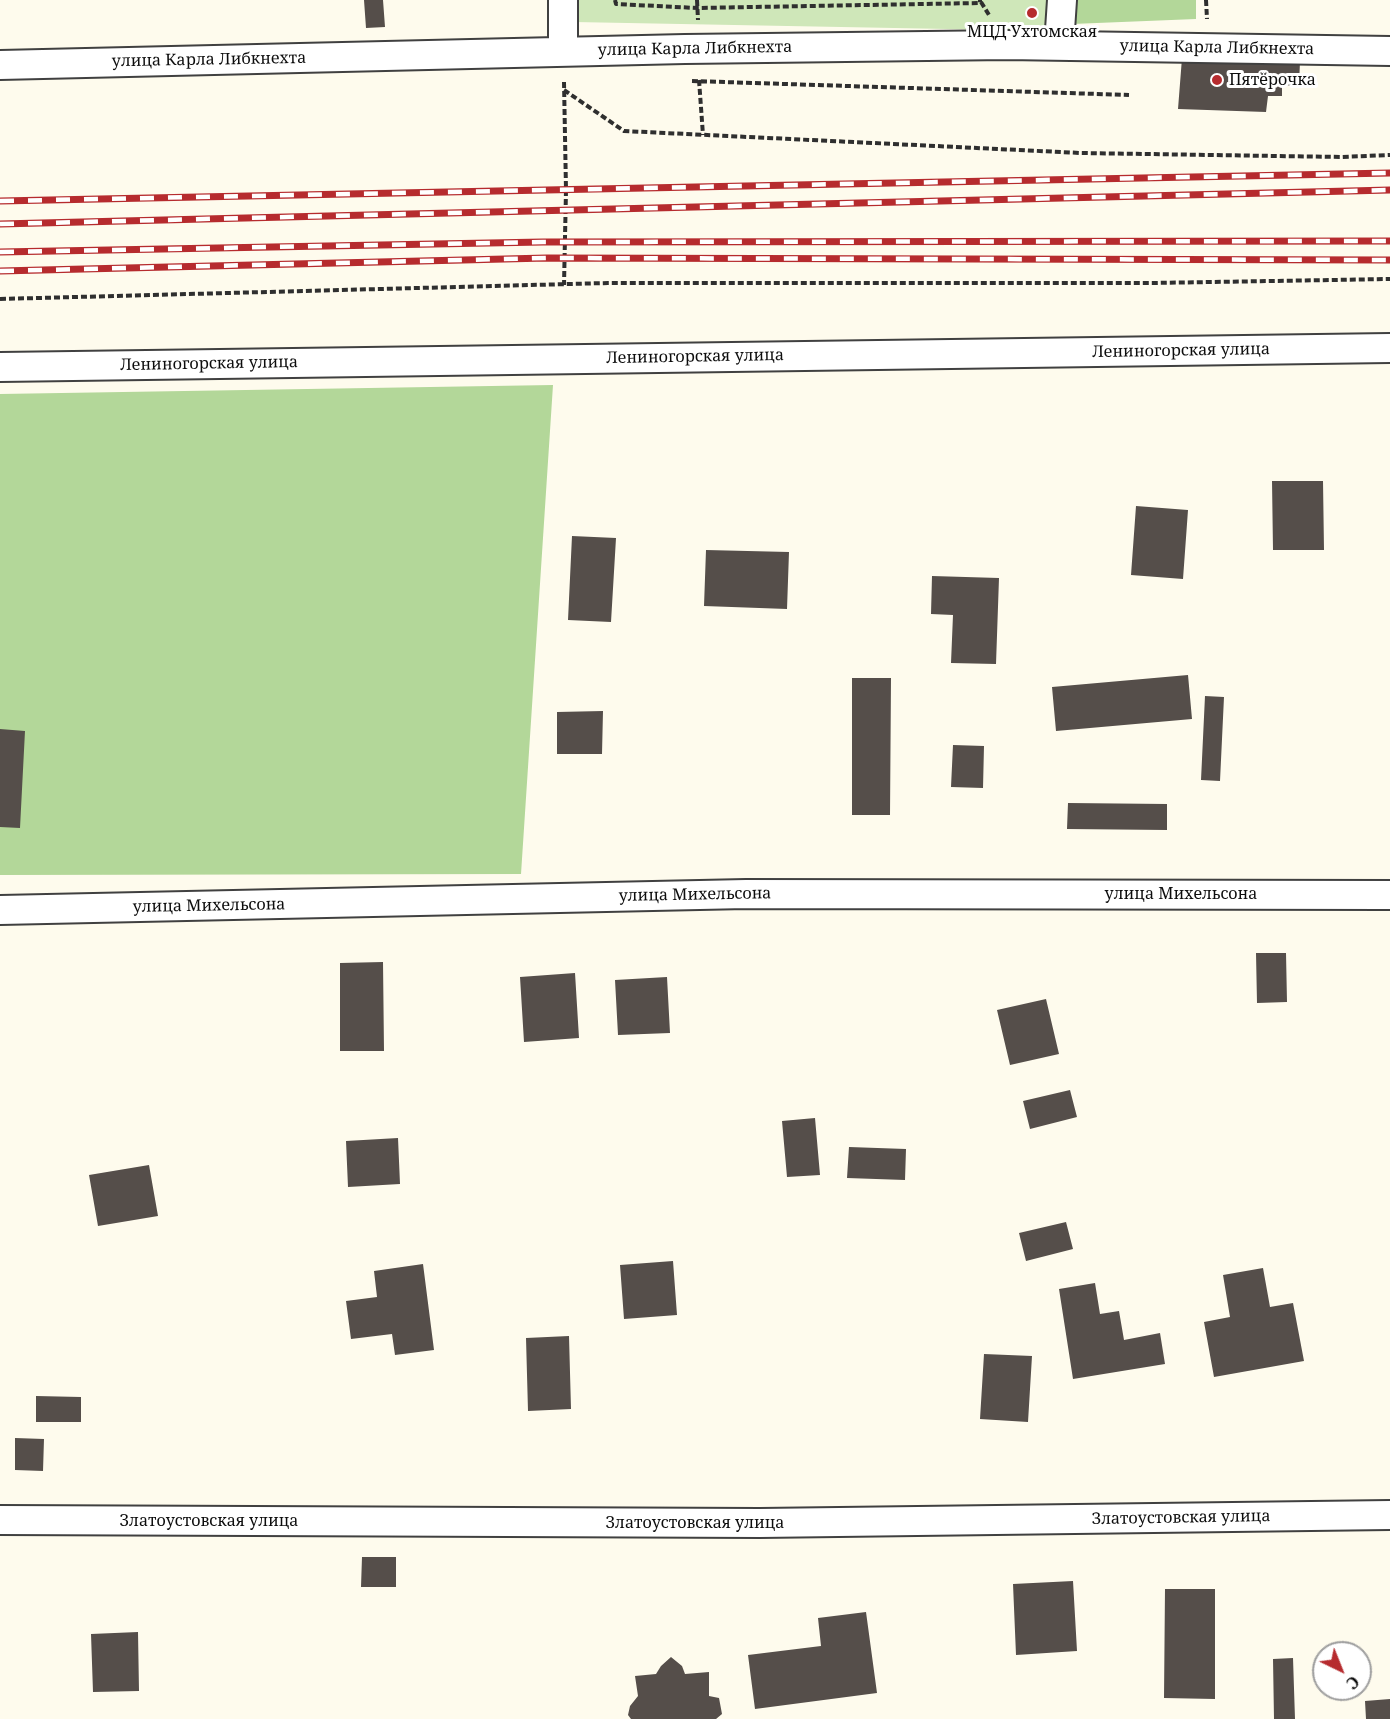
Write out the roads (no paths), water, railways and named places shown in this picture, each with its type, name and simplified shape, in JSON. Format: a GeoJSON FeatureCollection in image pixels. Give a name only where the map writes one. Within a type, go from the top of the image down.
{"type":"FeatureCollection","features":[{"type":"Feature","properties":{"kind":"street"},"geometry":{"type":"LineString","coordinates":[[560,65],[563,0]]}},
{"type":"Feature","properties":{"kind":"street"},"geometry":{"type":"LineString","coordinates":[[1059,45],[1062,0]]}},
{"type":"Feature","properties":{"kind":"street","name":"улица Карла Либкнехта"},"geometry":{"type":"LineString","coordinates":[[0,65],[560,65],[699,37],[1390,51]]}},
{"type":"Feature","properties":{"kind":"street","name":"Лениногорская улица"},"geometry":{"type":"LineString","coordinates":[[0,367],[1390,348]]}},
{"type":"Feature","properties":{"kind":"street","name":"улица Михельсона"},"geometry":{"type":"LineString","coordinates":[[0,910],[746,894],[1390,895]]}},
{"type":"Feature","properties":{"kind":"street","name":"Златоустовская улица"},"geometry":{"type":"LineString","coordinates":[[0,1520],[760,1523],[1390,1515]]}},
{"type":"Feature","properties":{"kind":"railway"},"geometry":{"type":"LineString","coordinates":[[0,201],[1390,173]]}},
{"type":"Feature","properties":{"kind":"railway"},"geometry":{"type":"LineString","coordinates":[[0,224],[1390,190]]}},
{"type":"Feature","properties":{"kind":"railway"},"geometry":{"type":"LineString","coordinates":[[0,252],[543,242],[1390,241]]}},
{"type":"Feature","properties":{"kind":"railway"},"geometry":{"type":"LineString","coordinates":[[0,271],[547,258],[1390,260]]}},
{"type":"Feature","properties":{"kind":"place","name":"МЦД Ухтомская"},"geometry":{"type":"Point","coordinates":[1032,13]}},
{"type":"Feature","properties":{"kind":"place","name":"Пятёрочка"},"geometry":{"type":"Point","coordinates":[1217,80]}}]}
